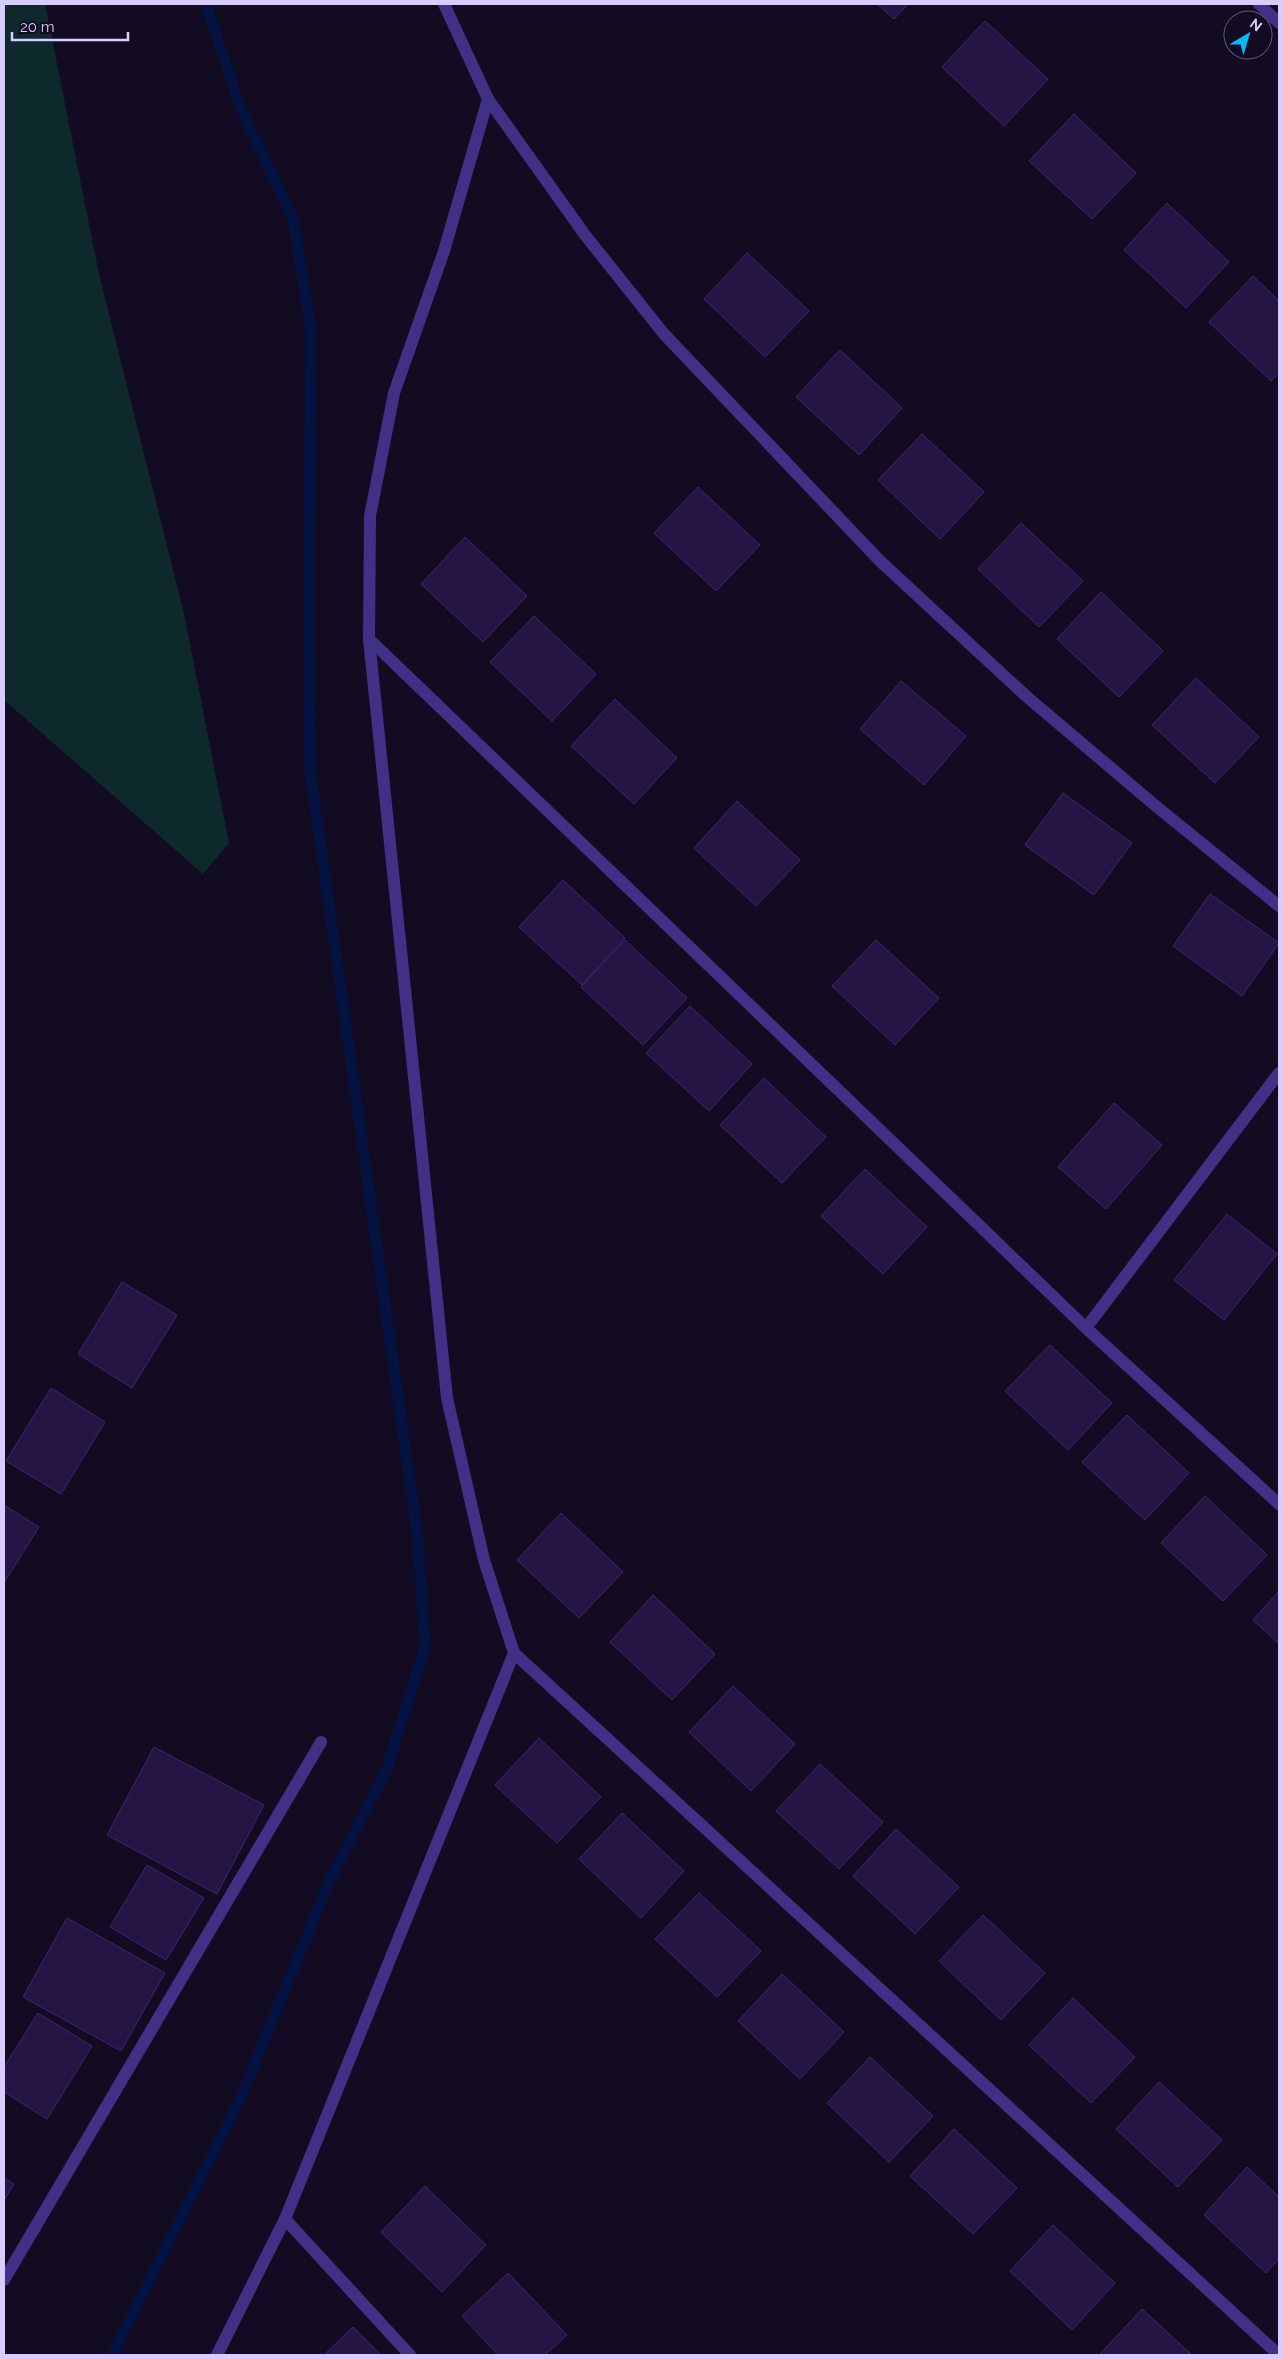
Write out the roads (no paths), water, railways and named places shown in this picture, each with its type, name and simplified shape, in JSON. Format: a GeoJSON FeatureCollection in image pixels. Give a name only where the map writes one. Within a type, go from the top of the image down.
{"type":"FeatureCollection","features":[{"type":"Feature","properties":{"kind":"street"},"geometry":{"type":"LineString","coordinates":[[444,4],[488,99],[585,235],[664,334],[880,561],[1026,696],[1157,807],[1279,906]]}},
{"type":"Feature","properties":{"kind":"street"},"geometry":{"type":"LineString","coordinates":[[1258,4],[1279,23]]}},
{"type":"Feature","properties":{"kind":"street"},"geometry":{"type":"LineString","coordinates":[[488,99],[444,251],[394,393],[370,516],[369,639],[448,1398],[484,1560],[514,1653],[1279,2355]]}},
{"type":"Feature","properties":{"kind":"street"},"geometry":{"type":"LineString","coordinates":[[369,639],[1086,1328],[1279,1504]]}},
{"type":"Feature","properties":{"kind":"street"},"geometry":{"type":"LineString","coordinates":[[1086,1328],[1279,1073]]}},
{"type":"Feature","properties":{"kind":"street"},"geometry":{"type":"LineString","coordinates":[[217,2355],[285,2219],[514,1653]]}},
{"type":"Feature","properties":{"kind":"street"},"geometry":{"type":"LineString","coordinates":[[4,2280],[321,1742]]}},
{"type":"Feature","properties":{"kind":"street"},"geometry":{"type":"LineString","coordinates":[[285,2219],[410,2355]]}},
{"type":"Feature","properties":{"kind":"waterway"},"geometry":{"type":"LineString","coordinates":[[112,2355],[240,2099],[329,1882],[387,1768],[425,1647],[418,1540],[310,770],[311,330],[293,218],[241,109],[206,4]]}}]}
